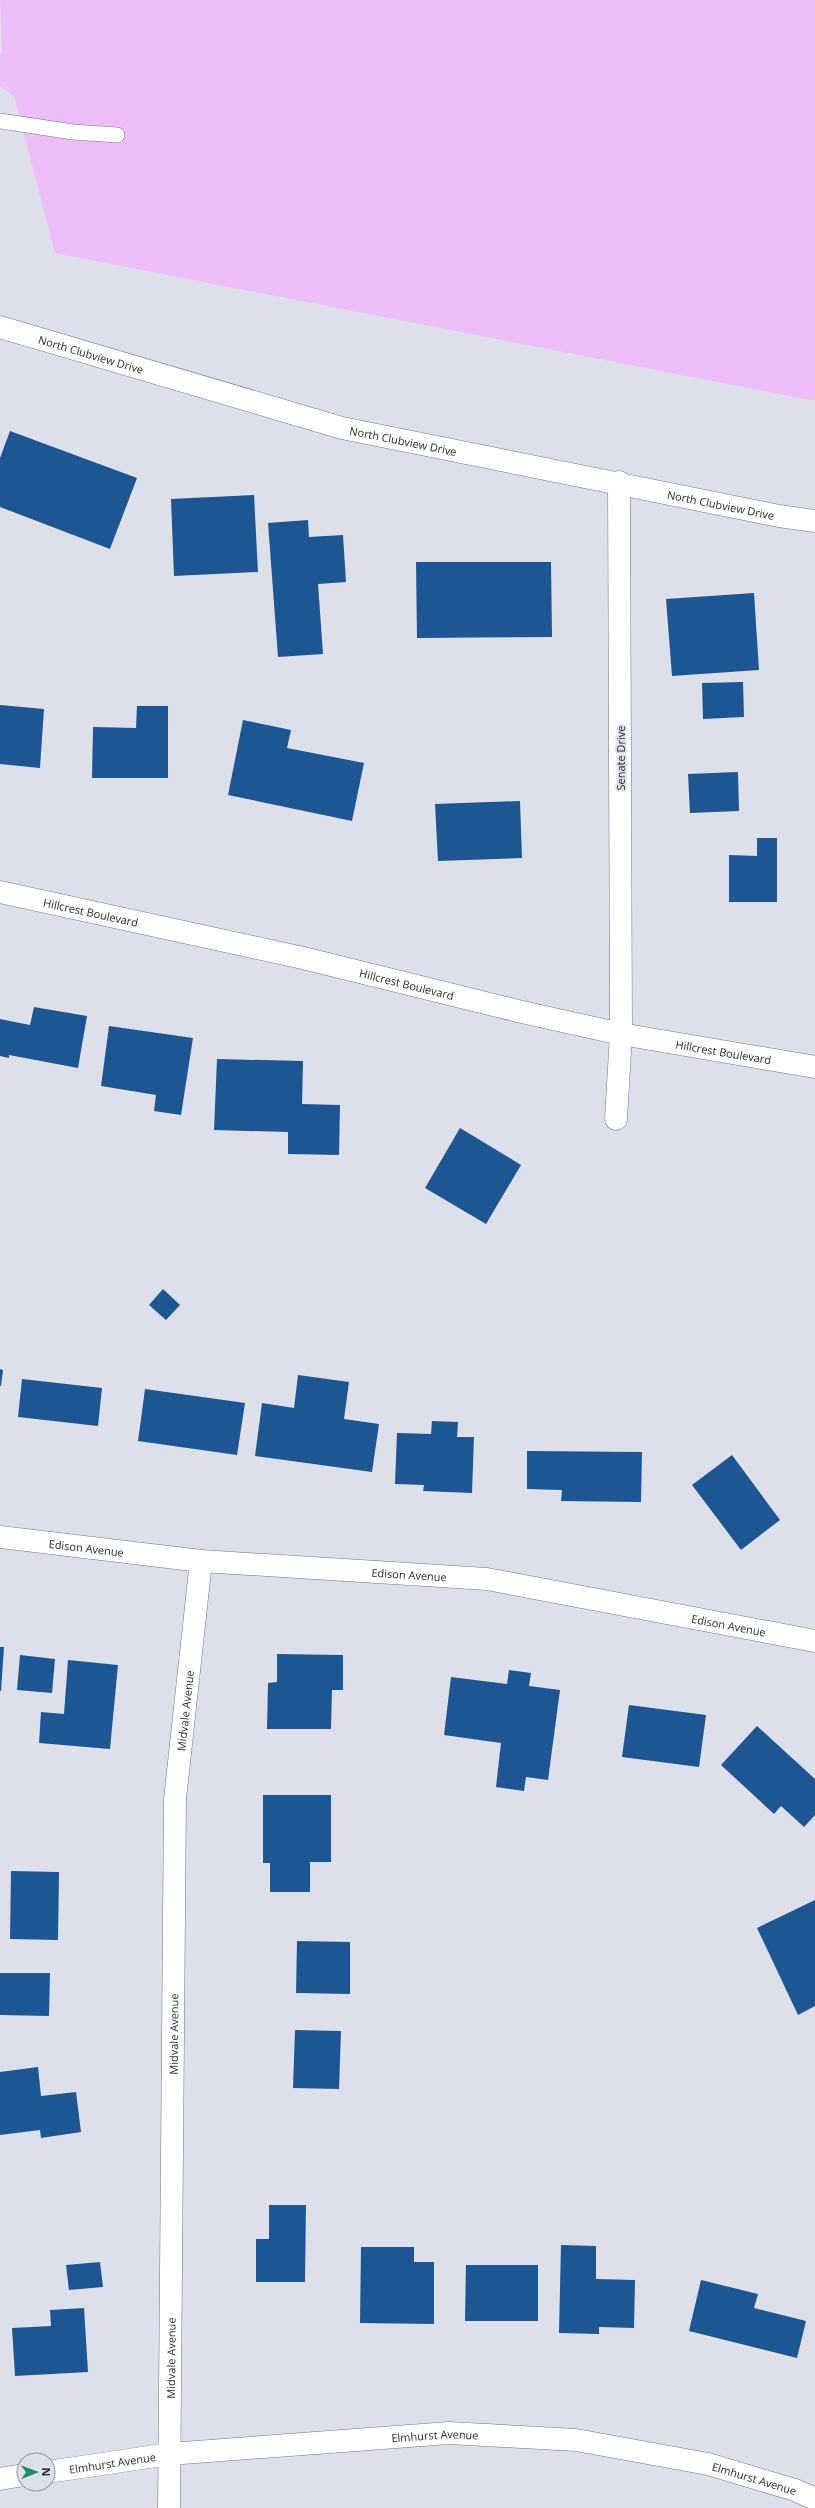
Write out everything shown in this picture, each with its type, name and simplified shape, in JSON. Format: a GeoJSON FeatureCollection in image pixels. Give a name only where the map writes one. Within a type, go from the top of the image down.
{"type":"FeatureCollection","features":[{"type":"Feature","properties":{"kind":"street","name":"North Clubview Drive"},"geometry":{"type":"LineString","coordinates":[[0,327],[342,428],[619,482],[779,516],[815,521]]}},
{"type":"Feature","properties":{"kind":"street","name":"Senate Drive"},"geometry":{"type":"LineString","coordinates":[[616,1119],[621,1034],[619,482]]}},
{"type":"Feature","properties":{"kind":"street","name":"Hillcrest Boulevard"},"geometry":{"type":"LineString","coordinates":[[0,892],[303,958],[522,1012],[621,1034],[815,1067]]}},
{"type":"Feature","properties":{"kind":"street","name":"Edison Avenue"},"geometry":{"type":"LineString","coordinates":[[0,1537],[201,1561],[487,1579],[815,1641]]}},
{"type":"Feature","properties":{"kind":"street","name":"Midvale Avenue"},"geometry":{"type":"LineString","coordinates":[[169,2508],[175,1799],[201,1561]]}},
{"type":"Feature","properties":{"kind":"street","name":"Elmhurst Avenue"},"geometry":{"type":"LineString","coordinates":[[56,2471],[169,2454],[449,2433],[576,2440],[708,2464],[795,2490],[815,2499]]}},
{"type":"Feature","properties":{"kind":"street"},"geometry":{"type":"LineString","coordinates":[[0,2479],[16,2477]]}},
{"type":"Feature","properties":{"kind":"lane"},"geometry":{"type":"LineString","coordinates":[[0,121],[73,132],[117,135]]}},
{"type":"Feature","properties":{"kind":"shaded area"},"geometry":{"type":"Polygon","coordinates":[[[0,0],[815,0],[815,401],[55,253],[14,96],[0,86],[0,55],[2,53],[0,0]]]}},
{"type":"Feature","properties":{"kind":"building"},"geometry":{"type":"Polygon","coordinates":[[[10,431],[137,478],[110,549],[0,507],[0,458],[10,431]]]}},
{"type":"Feature","properties":{"kind":"building"},"geometry":{"type":"Polygon","coordinates":[[[254,495],[258,572],[174,576],[171,499],[254,495]]]}},
{"type":"Feature","properties":{"kind":"building"},"geometry":{"type":"Polygon","coordinates":[[[308,520],[309,537],[343,535],[346,582],[318,584],[323,654],[278,657],[268,523],[308,520]]]}},
{"type":"Feature","properties":{"kind":"building"},"geometry":{"type":"Polygon","coordinates":[[[416,562],[551,562],[552,637],[417,638],[416,562]]]}},
{"type":"Feature","properties":{"kind":"building"},"geometry":{"type":"Polygon","coordinates":[[[754,593],[759,670],[672,676],[666,599],[754,593]]]}},
{"type":"Feature","properties":{"kind":"building"},"geometry":{"type":"Polygon","coordinates":[[[743,682],[744,717],[703,719],[702,683],[743,682]]]}},
{"type":"Feature","properties":{"kind":"building"},"geometry":{"type":"Polygon","coordinates":[[[0,705],[44,709],[40,768],[0,764],[0,705]]]}},
{"type":"Feature","properties":{"kind":"building"},"geometry":{"type":"Polygon","coordinates":[[[137,706],[168,706],[168,778],[92,778],[93,727],[136,728],[137,706]]]}},
{"type":"Feature","properties":{"kind":"building"},"geometry":{"type":"Polygon","coordinates":[[[243,720],[291,730],[287,748],[364,763],[352,821],[228,795],[243,720]]]}},
{"type":"Feature","properties":{"kind":"building"},"geometry":{"type":"Polygon","coordinates":[[[738,772],[739,811],[690,813],[688,774],[738,772]]]}},
{"type":"Feature","properties":{"kind":"building"},"geometry":{"type":"Polygon","coordinates":[[[520,801],[522,858],[438,861],[435,804],[520,801]]]}},
{"type":"Feature","properties":{"kind":"building"},"geometry":{"type":"Polygon","coordinates":[[[757,838],[777,838],[777,902],[729,902],[729,855],[757,856],[757,838]]]}},
{"type":"Feature","properties":{"kind":"building"},"geometry":{"type":"Polygon","coordinates":[[[34,1007],[87,1016],[78,1068],[9,1055],[9,1058],[0,1056],[0,1019],[30,1025],[34,1007]]]}},
{"type":"Feature","properties":{"kind":"building"},"geometry":{"type":"Polygon","coordinates":[[[109,1026],[193,1038],[181,1115],[154,1111],[156,1095],[101,1086],[109,1026]]]}},
{"type":"Feature","properties":{"kind":"building"},"geometry":{"type":"Polygon","coordinates":[[[217,1059],[303,1061],[302,1104],[340,1105],[339,1155],[288,1154],[288,1132],[214,1130],[217,1059]]]}},
{"type":"Feature","properties":{"kind":"building"},"geometry":{"type":"Polygon","coordinates":[[[460,1128],[521,1165],[486,1224],[425,1188],[460,1128]]]}},
{"type":"Feature","properties":{"kind":"building"},"geometry":{"type":"Polygon","coordinates":[[[163,1289],[180,1305],[166,1320],[149,1305],[163,1289]]]}},
{"type":"Feature","properties":{"kind":"building"},"geometry":{"type":"Polygon","coordinates":[[[0,1369],[3,1370],[1,1386],[0,1386],[0,1369]]]}},
{"type":"Feature","properties":{"kind":"building"},"geometry":{"type":"Polygon","coordinates":[[[298,1375],[349,1382],[344,1419],[379,1424],[372,1472],[255,1456],[262,1403],[294,1408],[298,1375]]]}},
{"type":"Feature","properties":{"kind":"building"},"geometry":{"type":"Polygon","coordinates":[[[22,1379],[102,1388],[98,1426],[18,1417],[22,1379]]]}},
{"type":"Feature","properties":{"kind":"building"},"geometry":{"type":"Polygon","coordinates":[[[145,1389],[245,1403],[237,1455],[138,1441],[145,1389]]]}},
{"type":"Feature","properties":{"kind":"building"},"geometry":{"type":"Polygon","coordinates":[[[432,1421],[458,1422],[457,1437],[474,1437],[472,1493],[423,1491],[424,1485],[395,1484],[397,1433],[431,1434],[432,1421]]]}},
{"type":"Feature","properties":{"kind":"building"},"geometry":{"type":"Polygon","coordinates":[[[527,1451],[642,1452],[641,1502],[561,1501],[562,1490],[527,1489],[527,1451]]]}},
{"type":"Feature","properties":{"kind":"building"},"geometry":{"type":"Polygon","coordinates":[[[732,1455],[780,1520],[741,1550],[692,1485],[732,1455]]]}},
{"type":"Feature","properties":{"kind":"building"},"geometry":{"type":"Polygon","coordinates":[[[0,1647],[4,1647],[1,1691],[0,1691],[0,1647]]]}},
{"type":"Feature","properties":{"kind":"building"},"geometry":{"type":"Polygon","coordinates":[[[277,1654],[343,1655],[343,1690],[332,1690],[331,1729],[267,1729],[268,1683],[277,1682],[277,1654]]]}},
{"type":"Feature","properties":{"kind":"building"},"geometry":{"type":"Polygon","coordinates":[[[20,1655],[55,1659],[52,1693],[17,1690],[20,1655]]]}},
{"type":"Feature","properties":{"kind":"building"},"geometry":{"type":"Polygon","coordinates":[[[68,1660],[118,1665],[110,1749],[39,1743],[41,1712],[64,1714],[68,1660]]]}},
{"type":"Feature","properties":{"kind":"building"},"geometry":{"type":"Polygon","coordinates":[[[509,1670],[531,1673],[529,1686],[560,1690],[548,1780],[526,1777],[524,1791],[496,1787],[501,1743],[444,1735],[451,1677],[507,1684],[509,1670]]]}},
{"type":"Feature","properties":{"kind":"building"},"geometry":{"type":"Polygon","coordinates":[[[629,1705],[706,1715],[699,1767],[622,1757],[629,1705]]]}},
{"type":"Feature","properties":{"kind":"building"},"geometry":{"type":"Polygon","coordinates":[[[757,1726],[815,1779],[815,1815],[804,1827],[781,1806],[774,1814],[721,1765],[757,1726]]]}},
{"type":"Feature","properties":{"kind":"building"},"geometry":{"type":"Polygon","coordinates":[[[263,1795],[331,1795],[331,1862],[310,1862],[310,1892],[270,1892],[270,1863],[263,1863],[263,1795]]]}},
{"type":"Feature","properties":{"kind":"building"},"geometry":{"type":"Polygon","coordinates":[[[11,1871],[59,1872],[58,1940],[10,1939],[11,1871]]]}},
{"type":"Feature","properties":{"kind":"building"},"geometry":{"type":"Polygon","coordinates":[[[815,1900],[815,2006],[798,2015],[757,1928],[815,1900]]]}},
{"type":"Feature","properties":{"kind":"building"},"geometry":{"type":"Polygon","coordinates":[[[297,1941],[350,1942],[350,1994],[296,1993],[297,1941]]]}},
{"type":"Feature","properties":{"kind":"building"},"geometry":{"type":"Polygon","coordinates":[[[0,1973],[50,1973],[49,2016],[0,2015],[0,1973]]]}},
{"type":"Feature","properties":{"kind":"building"},"geometry":{"type":"Polygon","coordinates":[[[295,2030],[341,2031],[339,2089],[293,2088],[295,2030]]]}},
{"type":"Feature","properties":{"kind":"building"},"geometry":{"type":"Polygon","coordinates":[[[38,2067],[41,2096],[76,2092],[81,2132],[41,2138],[40,2130],[0,2135],[0,2072],[38,2067]]]}},
{"type":"Feature","properties":{"kind":"building"},"geometry":{"type":"Polygon","coordinates":[[[269,2205],[306,2205],[305,2282],[256,2282],[256,2239],[269,2239],[269,2205]]]}},
{"type":"Feature","properties":{"kind":"building"},"geometry":{"type":"Polygon","coordinates":[[[561,2245],[596,2246],[596,2279],[635,2280],[634,2328],[599,2327],[599,2334],[559,2333],[561,2245]]]}},
{"type":"Feature","properties":{"kind":"building"},"geometry":{"type":"Polygon","coordinates":[[[361,2247],[414,2247],[414,2262],[434,2262],[434,2324],[360,2323],[361,2247]]]}},
{"type":"Feature","properties":{"kind":"building"},"geometry":{"type":"Polygon","coordinates":[[[100,2262],[103,2287],[69,2290],[66,2265],[100,2262]]]}},
{"type":"Feature","properties":{"kind":"building"},"geometry":{"type":"Polygon","coordinates":[[[466,2265],[538,2265],[538,2321],[465,2321],[466,2265]]]}},
{"type":"Feature","properties":{"kind":"building"},"geometry":{"type":"Polygon","coordinates":[[[701,2280],[758,2294],[754,2308],[806,2321],[797,2358],[689,2331],[701,2280]]]}},
{"type":"Feature","properties":{"kind":"building"},"geometry":{"type":"Polygon","coordinates":[[[84,2308],[88,2372],[15,2376],[12,2328],[51,2326],[50,2310],[84,2308]]]}}]}
